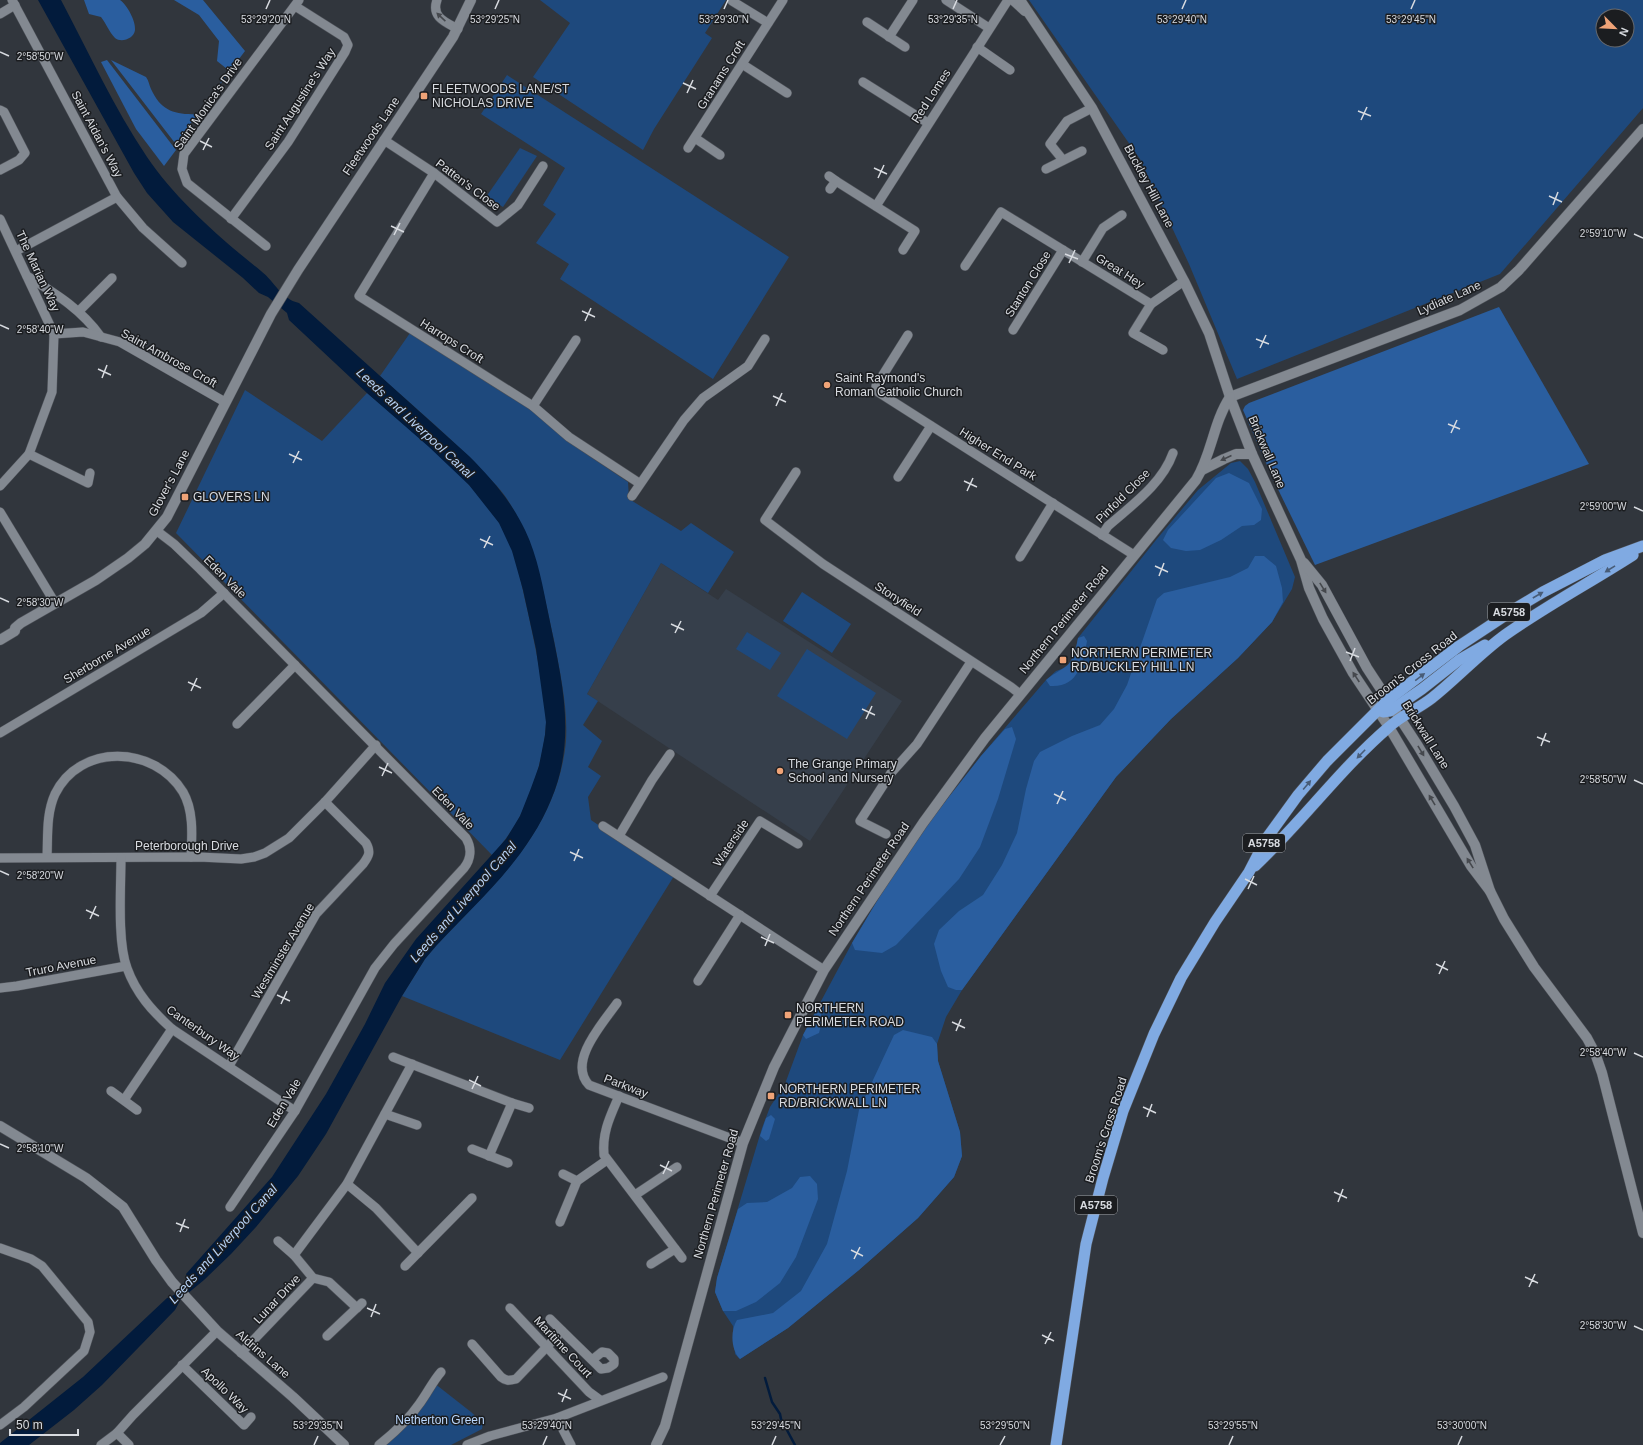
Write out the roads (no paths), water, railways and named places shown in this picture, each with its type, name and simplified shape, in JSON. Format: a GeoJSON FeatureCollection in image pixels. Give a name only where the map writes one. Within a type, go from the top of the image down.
{"type":"FeatureCollection","features":[{"type":"Feature","properties":{"kind":"highway","name":"Broom's Cross Road"},"geometry":{"type":"LineString","coordinates":[[1056,1445],[1086,1244],[1103,1178],[1123,1111],[1154,1034],[1181,978],[1215,922],[1249,872],[1266,839],[1298,795],[1327,761],[1378,710],[1394,709],[1459,660],[1504,636],[1548,606],[1643,547]]}},
{"type":"Feature","properties":{"kind":"highway","name":"Broom's Cross Road"},"geometry":{"type":"LineString","coordinates":[[1249,872],[1278,845],[1333,782],[1389,727],[1394,709],[1459,646],[1543,592],[1605,560],[1643,547]]}},
{"type":"Feature","properties":{"kind":"main road","name":"Fleetwoods Lane"},"geometry":{"type":"LineString","coordinates":[[271,314],[458,29],[471,0]]}},
{"type":"Feature","properties":{"kind":"main road"},"geometry":{"type":"LineString","coordinates":[[1013,0],[1028,13]]}},
{"type":"Feature","properties":{"kind":"main road","name":"Buckley Hill Lane"},"geometry":{"type":"LineString","coordinates":[[1020,0],[1092,108],[1184,281],[1209,333],[1230,397]]}},
{"type":"Feature","properties":{"kind":"main road","name":"Lydiate Lane"},"geometry":{"type":"LineString","coordinates":[[1230,397],[1460,310],[1501,286],[1519,270],[1643,129]]}},
{"type":"Feature","properties":{"kind":"main road","name":"Glover's Lane"},"geometry":{"type":"LineString","coordinates":[[0,635],[12,628],[15,628],[96,580],[128,558],[145,544],[157,530],[167,517],[271,314]]}},
{"type":"Feature","properties":{"kind":"main road","name":"Brickwall Lane"},"geometry":{"type":"LineString","coordinates":[[1230,397],[1252,454],[1301,560],[1309,588],[1323,619],[1353,673],[1389,727],[1472,866],[1490,891]]}},
{"type":"Feature","properties":{"kind":"main road","name":"Northern Perimeter Road"},"geometry":{"type":"LineString","coordinates":[[656,1445],[665,1426],[743,1143],[774,1066],[824,970],[923,823],[985,738],[1134,555],[1188,492],[1202,470],[1209,453],[1218,420],[1230,397]]}},
{"type":"Feature","properties":{"kind":"main road"},"geometry":{"type":"LineString","coordinates":[[1202,470],[1224,458],[1236,454],[1252,454]]}},
{"type":"Feature","properties":{"kind":"main road","name":"Brickwall Lane"},"geometry":{"type":"LineString","coordinates":[[1301,560],[1322,585],[1367,668],[1418,746],[1461,819],[1474,845],[1490,891],[1504,919],[1534,967],[1587,1038],[1595,1053],[1602,1073],[1636,1212],[1643,1233]]}},
{"type":"Feature","properties":{"kind":"main road","name":"Glover's Lane"},"geometry":{"type":"LineString","coordinates":[[0,640],[15,631],[15,628]]}},
{"type":"Feature","properties":{"kind":"main road","name":"Aldrins Lane"},"geometry":{"type":"LineString","coordinates":[[0,1126],[86,1178],[109,1195],[123,1208],[172,1282],[186,1298],[241,1354],[293,1397],[342,1444]]}},
{"type":"Feature","properties":{"kind":"street"},"geometry":{"type":"LineString","coordinates":[[437,0],[434,6],[437,14],[440,18],[458,29]]}},
{"type":"Feature","properties":{"kind":"street","name":"Granams Croft"},"geometry":{"type":"LineString","coordinates":[[688,148],[783,0]]}},
{"type":"Feature","properties":{"kind":"street"},"geometry":{"type":"LineString","coordinates":[[889,37],[913,0]]}},
{"type":"Feature","properties":{"kind":"street"},"geometry":{"type":"LineString","coordinates":[[946,0],[989,28]]}},
{"type":"Feature","properties":{"kind":"street","name":"Red Lomes"},"geometry":{"type":"LineString","coordinates":[[876,206],[1008,0]]}},
{"type":"Feature","properties":{"kind":"street"},"geometry":{"type":"LineString","coordinates":[[732,1],[768,24]]}},
{"type":"Feature","properties":{"kind":"street"},"geometry":{"type":"LineString","coordinates":[[0,14],[14,3]]}},
{"type":"Feature","properties":{"kind":"street","name":"Saint Aidan's Way"},"geometry":{"type":"LineString","coordinates":[[14,3],[117,197],[143,228],[182,262]]}},
{"type":"Feature","properties":{"kind":"street","name":"Saint Monica's Drive"},"geometry":{"type":"LineString","coordinates":[[266,246],[187,183],[182,169],[184,154],[297,3]]}},
{"type":"Feature","properties":{"kind":"street","name":"Saint Augustine's Way"},"geometry":{"type":"LineString","coordinates":[[231,219],[288,142],[348,45],[344,37],[297,3]]}},
{"type":"Feature","properties":{"kind":"street"},"geometry":{"type":"LineString","coordinates":[[867,22],[905,47]]}},
{"type":"Feature","properties":{"kind":"street"},"geometry":{"type":"LineString","coordinates":[[977,47],[1010,70]]}},
{"type":"Feature","properties":{"kind":"street"},"geometry":{"type":"LineString","coordinates":[[742,64],[787,93]]}},
{"type":"Feature","properties":{"kind":"street"},"geometry":{"type":"LineString","coordinates":[[863,82],[928,123]]}},
{"type":"Feature","properties":{"kind":"street"},"geometry":{"type":"LineString","coordinates":[[1063,160],[1050,144],[1067,121],[1092,108]]}},
{"type":"Feature","properties":{"kind":"street"},"geometry":{"type":"LineString","coordinates":[[0,110],[4,112],[24,153],[19,160],[0,170]]}},
{"type":"Feature","properties":{"kind":"street"},"geometry":{"type":"LineString","coordinates":[[695,138],[720,155]]}},
{"type":"Feature","properties":{"kind":"street","name":"Patten's Close"},"geometry":{"type":"LineString","coordinates":[[384,140],[434,174],[497,222],[518,205],[543,166]]}},
{"type":"Feature","properties":{"kind":"street"},"geometry":{"type":"LineString","coordinates":[[1046,169],[1082,151]]}},
{"type":"Feature","properties":{"kind":"street","name":"Harrops Croft"},"geometry":{"type":"LineString","coordinates":[[434,174],[359,296],[533,406],[570,437],[640,483]]}},
{"type":"Feature","properties":{"kind":"street"},"geometry":{"type":"LineString","coordinates":[[830,189],[832,179],[915,231],[903,250]]}},
{"type":"Feature","properties":{"kind":"street"},"geometry":{"type":"LineString","coordinates":[[16,251],[117,197]]}},
{"type":"Feature","properties":{"kind":"street","name":"Great Hey"},"geometry":{"type":"LineString","coordinates":[[965,266],[1002,212],[1150,304],[1184,281]]}},
{"type":"Feature","properties":{"kind":"street"},"geometry":{"type":"LineString","coordinates":[[1082,262],[1104,235],[1109,223],[1122,215]]}},
{"type":"Feature","properties":{"kind":"street","name":"The Marian Way"},"geometry":{"type":"LineString","coordinates":[[0,219],[54,334],[52,392],[29,454],[0,486]]}},
{"type":"Feature","properties":{"kind":"street","name":"Stanton Close"},"geometry":{"type":"LineString","coordinates":[[1013,330],[1063,250]]}},
{"type":"Feature","properties":{"kind":"street"},"geometry":{"type":"LineString","coordinates":[[27,276],[58,294],[79,311],[90,322],[101,337]]}},
{"type":"Feature","properties":{"kind":"street"},"geometry":{"type":"LineString","coordinates":[[79,311],[112,278]]}},
{"type":"Feature","properties":{"kind":"street"},"geometry":{"type":"LineString","coordinates":[[1150,304],[1133,333],[1163,350]]}},
{"type":"Feature","properties":{"kind":"street","name":"Saint Ambrose Croft"},"geometry":{"type":"LineString","coordinates":[[54,334],[83,332],[120,342],[225,402]]}},
{"type":"Feature","properties":{"kind":"street","name":"Higher End Park"},"geometry":{"type":"LineString","coordinates":[[908,335],[876,386],[878,392],[1134,555]]}},
{"type":"Feature","properties":{"kind":"street"},"geometry":{"type":"LineString","coordinates":[[632,496],[684,420],[703,398],[748,366],[765,339]]}},
{"type":"Feature","properties":{"kind":"street"},"geometry":{"type":"LineString","coordinates":[[533,406],[576,340]]}},
{"type":"Feature","properties":{"kind":"street"},"geometry":{"type":"LineString","coordinates":[[898,477],[931,426]]}},
{"type":"Feature","properties":{"kind":"street","name":"Pinfold Close"},"geometry":{"type":"LineString","coordinates":[[1102,534],[1108,526],[1156,482],[1165,470],[1173,453]]}},
{"type":"Feature","properties":{"kind":"street"},"geometry":{"type":"LineString","coordinates":[[29,454],[88,483],[90,473]]}},
{"type":"Feature","properties":{"kind":"street","name":"Stonyfield"},"geometry":{"type":"LineString","coordinates":[[796,472],[766,520],[822,564],[1020,694]]}},
{"type":"Feature","properties":{"kind":"street"},"geometry":{"type":"LineString","coordinates":[[1020,557],[1054,503]]}},
{"type":"Feature","properties":{"kind":"street"},"geometry":{"type":"LineString","coordinates":[[0,512],[55,603]]}},
{"type":"Feature","properties":{"kind":"street","name":"Eden Vale"},"geometry":{"type":"LineString","coordinates":[[157,530],[174,544],[224,593],[376,745],[466,838],[470,845],[468,863],[394,944],[375,968],[295,1111],[230,1207]]}},
{"type":"Feature","properties":{"kind":"street","name":"Sherborne Avenue"},"geometry":{"type":"LineString","coordinates":[[0,733],[201,613],[224,593]]}},
{"type":"Feature","properties":{"kind":"street"},"geometry":{"type":"LineString","coordinates":[[886,834],[860,822],[891,773],[917,744],[971,662]]}},
{"type":"Feature","properties":{"kind":"street"},"geometry":{"type":"LineString","coordinates":[[237,724],[295,665]]}},
{"type":"Feature","properties":{"kind":"street","name":"Peterborough Drive"},"geometry":{"type":"LineString","coordinates":[[0,858],[191,857],[241,859],[265,853],[289,838],[325,802],[376,745]]}},
{"type":"Feature","properties":{"kind":"street"},"geometry":{"type":"LineString","coordinates":[[619,836],[652,780],[670,754]]}},
{"type":"Feature","properties":{"kind":"street"},"geometry":{"type":"LineString","coordinates":[[47,857],[48,819],[50,808],[56,794],[64,782],[77,769],[100,757],[125,756],[138,758],[165,771],[182,792],[188,806],[192,823],[191,857]]}},
{"type":"Feature","properties":{"kind":"street","name":"Westminster Avenue"},"geometry":{"type":"LineString","coordinates":[[229,1066],[316,914],[369,857],[370,850],[366,843],[325,802]]}},
{"type":"Feature","properties":{"kind":"street","name":"Waterside"},"geometry":{"type":"LineString","coordinates":[[710,896],[760,821],[798,844]]}},
{"type":"Feature","properties":{"kind":"street"},"geometry":{"type":"LineString","coordinates":[[603,826],[824,970]]}},
{"type":"Feature","properties":{"kind":"street","name":"Canterbury Way"},"geometry":{"type":"LineString","coordinates":[[121,858],[121,936],[126,966],[135,987],[145,1002],[172,1029],[295,1111]]}},
{"type":"Feature","properties":{"kind":"street"},"geometry":{"type":"LineString","coordinates":[[698,981],[740,915]]}},
{"type":"Feature","properties":{"kind":"street","name":"Truro Avenue"},"geometry":{"type":"LineString","coordinates":[[0,988],[126,966]]}},
{"type":"Feature","properties":{"kind":"street","name":"Parkway"},"geometry":{"type":"LineString","coordinates":[[617,1003],[587,1047],[581,1064],[583,1079],[588,1085],[743,1143]]}},
{"type":"Feature","properties":{"kind":"street"},"geometry":{"type":"LineString","coordinates":[[124,1100],[172,1029]]}},
{"type":"Feature","properties":{"kind":"street"},"geometry":{"type":"LineString","coordinates":[[393,1057],[512,1104],[529,1108]]}},
{"type":"Feature","properties":{"kind":"street","name":"Lunar Drive"},"geometry":{"type":"LineString","coordinates":[[294,1255],[347,1184],[412,1064]]}},
{"type":"Feature","properties":{"kind":"street"},"geometry":{"type":"LineString","coordinates":[[111,1091],[137,1110]]}},
{"type":"Feature","properties":{"kind":"street"},"geometry":{"type":"LineString","coordinates":[[619,1096],[607,1123],[602,1141],[604,1155],[682,1258]]}},
{"type":"Feature","properties":{"kind":"street"},"geometry":{"type":"LineString","coordinates":[[489,1156],[512,1104]]}},
{"type":"Feature","properties":{"kind":"street"},"geometry":{"type":"LineString","coordinates":[[385,1114],[417,1126]]}},
{"type":"Feature","properties":{"kind":"street"},"geometry":{"type":"LineString","coordinates":[[472,1149],[508,1163]]}},
{"type":"Feature","properties":{"kind":"street"},"geometry":{"type":"LineString","coordinates":[[560,1222],[577,1181],[608,1160]]}},
{"type":"Feature","properties":{"kind":"street"},"geometry":{"type":"LineString","coordinates":[[635,1195],[676,1167]]}},
{"type":"Feature","properties":{"kind":"street"},"geometry":{"type":"LineString","coordinates":[[563,1174],[577,1181]]}},
{"type":"Feature","properties":{"kind":"street"},"geometry":{"type":"LineString","coordinates":[[347,1184],[376,1208],[418,1253]]}},
{"type":"Feature","properties":{"kind":"street"},"geometry":{"type":"LineString","coordinates":[[405,1266],[472,1198]]}},
{"type":"Feature","properties":{"kind":"street","name":"Lunar Drive"},"geometry":{"type":"LineString","coordinates":[[278,1242],[294,1255],[313,1278],[329,1282],[360,1306],[328,1336]]}},
{"type":"Feature","properties":{"kind":"street"},"geometry":{"type":"LineString","coordinates":[[0,1248],[31,1259],[42,1266],[88,1322],[90,1332],[84,1351],[24,1408],[0,1425]]}},
{"type":"Feature","properties":{"kind":"street"},"geometry":{"type":"LineString","coordinates":[[651,1264],[675,1249]]}},
{"type":"Feature","properties":{"kind":"street","name":"Lunar Drive"},"geometry":{"type":"LineString","coordinates":[[241,1354],[313,1278]]}},
{"type":"Feature","properties":{"kind":"street","name":"Maritime Court"},"geometry":{"type":"LineString","coordinates":[[510,1308],[589,1392],[600,1400]]}},
{"type":"Feature","properties":{"kind":"street"},"geometry":{"type":"LineString","coordinates":[[550,1319],[592,1360]]}},
{"type":"Feature","properties":{"kind":"street","name":"Apollo Way"},"geometry":{"type":"LineString","coordinates":[[101,1445],[117,1433],[217,1331]]}},
{"type":"Feature","properties":{"kind":"street"},"geometry":{"type":"LineString","coordinates":[[472,1344],[505,1380],[510,1381],[516,1379],[562,1331]]}},
{"type":"Feature","properties":{"kind":"street","name":"Apollo Way"},"geometry":{"type":"LineString","coordinates":[[182,1365],[244,1425],[251,1417]]}},
{"type":"Feature","properties":{"kind":"street"},"geometry":{"type":"LineString","coordinates":[[379,1445],[394,1433],[420,1402],[431,1383],[441,1372]]}},
{"type":"Feature","properties":{"kind":"street"},"geometry":{"type":"LineString","coordinates":[[467,1445],[490,1436],[557,1418],[600,1400],[663,1377]]}},
{"type":"Feature","properties":{"kind":"street"},"geometry":{"type":"LineString","coordinates":[[557,1418],[571,1445]]}},
{"type":"Feature","properties":{"kind":"street"},"geometry":{"type":"LineString","coordinates":[[117,1433],[129,1445]]}},
{"type":"Feature","properties":{"kind":"water","name":"Leeds and Liverpool Canal"},"geometry":{"type":"Polygon","coordinates":[[[38,0],[61,0],[113,100],[135,138],[159,173],[185,204],[230,246],[266,275],[287,298],[299,303],[469,456],[493,482],[514,509],[530,540],[540,573],[562,687],[565,709],[565,732],[559,777],[551,800],[529,841],[485,896],[425,959],[402,996],[326,1134],[298,1176],[256,1227],[231,1254],[204,1280],[181,1299],[175,1310],[102,1385],[74,1410],[29,1445],[0,1445],[0,1443],[83,1377],[167,1298],[174,1295],[188,1281],[186,1274],[272,1177],[326,1094],[365,1024],[385,983],[416,939],[506,839],[520,816],[539,766],[546,722],[536,649],[523,590],[512,551],[499,523],[469,485],[289,320],[287,313],[268,297],[259,293],[243,278],[173,222],[147,193],[134,173],[38,0]]]}},
{"type":"Feature","properties":{"kind":"waterway"},"geometry":{"type":"LineString","coordinates":[[765,1378],[772,1402],[780,1414],[781,1419],[795,1445]]}},
{"type":"Feature","properties":{"kind":"place","name":"FLEETWOODS LANE/ST NICHOLAS DRIVE"},"geometry":{"type":"Point","coordinates":[424,96]}},
{"type":"Feature","properties":{"kind":"place","name":"Saint Raymond's Roman Catholic Church"},"geometry":{"type":"Point","coordinates":[827,385]}},
{"type":"Feature","properties":{"kind":"place","name":"GLOVERS LN"},"geometry":{"type":"Point","coordinates":[185,497]}},
{"type":"Feature","properties":{"kind":"place","name":"NORTHERN PERIMETER RD/BUCKLEY HILL LN"},"geometry":{"type":"Point","coordinates":[1063,660]}},
{"type":"Feature","properties":{"kind":"place","name":"The Grange Primary School and Nursery"},"geometry":{"type":"Point","coordinates":[780,771]}},
{"type":"Feature","properties":{"kind":"place","name":"NORTHERN PERIMETER ROAD"},"geometry":{"type":"Point","coordinates":[788,1015]}},
{"type":"Feature","properties":{"kind":"place","name":"NORTHERN PERIMETER RD/BRICKWALL LN"},"geometry":{"type":"Point","coordinates":[771,1096]}},
{"type":"Feature","properties":{"kind":"park label","name":"Netherton Green"},"geometry":{"type":"Point","coordinates":[440,1420]}}]}
